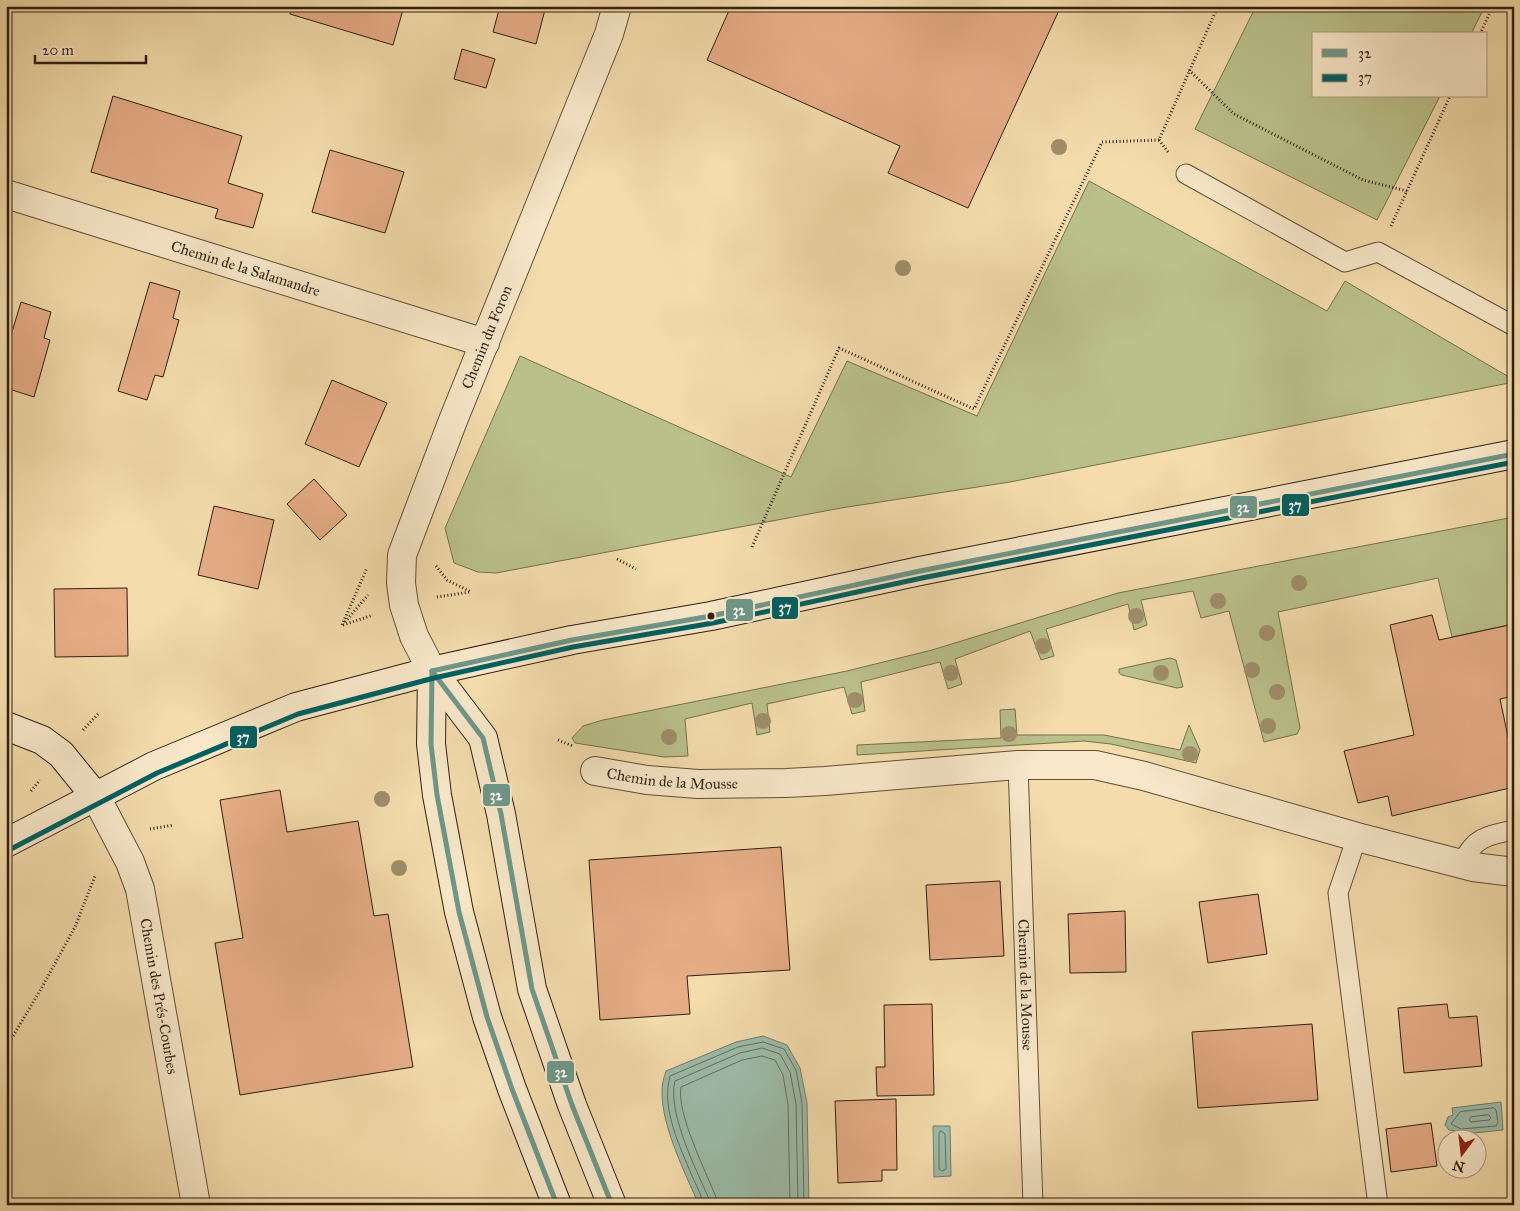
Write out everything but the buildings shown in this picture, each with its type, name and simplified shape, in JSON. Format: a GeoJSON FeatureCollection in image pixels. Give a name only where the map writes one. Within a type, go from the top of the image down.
{"type":"FeatureCollection","features":[{"type":"Feature","properties":{"kind":"street","name":"Chemin du Foron"},"geometry":{"type":"LineString","coordinates":[[612,1205],[572,1105],[532,989],[501,814],[484,738],[432,671],[414,636],[404,605],[401,582],[402,555],[609,34],[617,6]]}},
{"type":"Feature","properties":{"kind":"street","name":"Chemin de la Salamandre"},"geometry":{"type":"LineString","coordinates":[[6,194],[485,343]]}},
{"type":"Feature","properties":{"kind":"street"},"geometry":{"type":"LineString","coordinates":[[6,843],[154,766],[296,707],[432,671],[572,640],[719,614],[920,571],[1514,454]]}},
{"type":"Feature","properties":{"kind":"street"},"geometry":{"type":"LineString","coordinates":[[432,671],[431,744],[437,796],[459,912],[488,1017],[512,1089],[557,1205]]}},
{"type":"Feature","properties":{"kind":"street","name":"Chemin des Prés-Courbes"},"geometry":{"type":"LineString","coordinates":[[6,726],[42,740],[62,754],[96,797],[130,862],[140,889],[196,1205]]}},
{"type":"Feature","properties":{"kind":"street","name":"Chemin de la Mousse"},"geometry":{"type":"LineString","coordinates":[[595,771],[647,780],[698,784],[786,783],[1018,765],[1094,765],[1153,778],[1357,837],[1462,864],[1514,872]]}},
{"type":"Feature","properties":{"kind":"lane"},"geometry":{"type":"LineString","coordinates":[[1186,174],[1345,262],[1378,252],[1514,326]]}},
{"type":"Feature","properties":{"kind":"lane","name":"Chemin de la Mousse"},"geometry":{"type":"LineString","coordinates":[[1018,765],[1033,1205]]}},
{"type":"Feature","properties":{"kind":"lane"},"geometry":{"type":"LineString","coordinates":[[1462,864],[1468,850],[1475,843],[1494,834],[1514,830]]}},
{"type":"Feature","properties":{"kind":"lane"},"geometry":{"type":"LineString","coordinates":[[1357,837],[1338,893],[1378,1205]]}},
{"type":"Feature","properties":{"kind":"path"},"geometry":{"type":"LineString","coordinates":[[1159,140],[1218,6]]}},
{"type":"Feature","properties":{"kind":"path"},"geometry":{"type":"LineString","coordinates":[[1481,32],[1493,6]]}},
{"type":"Feature","properties":{"kind":"path"},"geometry":{"type":"LineString","coordinates":[[1189,70],[1234,114],[1363,180],[1407,191]]}},
{"type":"Feature","properties":{"kind":"path"},"geometry":{"type":"LineString","coordinates":[[1378,252],[1449,98]]}},
{"type":"Feature","properties":{"kind":"path"},"geometry":{"type":"LineString","coordinates":[[1159,140],[1186,174]]}},
{"type":"Feature","properties":{"kind":"path"},"geometry":{"type":"LineString","coordinates":[[752,547],[839,348],[974,409],[1102,142],[1159,140]]}},
{"type":"Feature","properties":{"kind":"path"},"geometry":{"type":"LineString","coordinates":[[617,559],[636,569]]}},
{"type":"Feature","properties":{"kind":"path"},"geometry":{"type":"LineString","coordinates":[[6,1048],[75,927],[95,876]]}},
{"type":"Feature","properties":{"kind":"green space"},"geometry":{"type":"Polygon","coordinates":[[[1256,6],[1485,6],[1472,32],[1312,32],[1312,98],[1439,98],[1377,220],[1195,129],[1256,6]]]}},
{"type":"Feature","properties":{"kind":"green space"},"geometry":{"type":"Polygon","coordinates":[[[1089,181],[1327,311],[1345,281],[1514,380],[1514,382],[1010,482],[841,508],[496,573],[478,572],[454,563],[445,528],[520,356],[791,477],[847,361],[977,416],[1089,181]]]}},
{"type":"Feature","properties":{"kind":"green space"},"geometry":{"type":"Polygon","coordinates":[[[1514,517],[1514,624],[1452,637],[1438,578],[1278,612],[1300,728],[1297,734],[1264,742],[1229,611],[1201,618],[1193,591],[1141,600],[1147,625],[1134,630],[1128,604],[1046,629],[1054,656],[1041,660],[1030,631],[955,659],[962,684],[948,689],[940,662],[861,682],[865,711],[852,714],[844,687],[767,704],[770,732],[757,735],[752,703],[685,719],[688,756],[664,757],[575,743],[572,738],[583,726],[603,720],[847,671],[932,650],[1118,593],[1514,517]]]}},
{"type":"Feature","properties":{"kind":"green space"},"geometry":{"type":"Polygon","coordinates":[[[1170,658],[1176,660],[1183,687],[1177,688],[1119,673],[1119,669],[1170,658]]]}},
{"type":"Feature","properties":{"kind":"green space"},"geometry":{"type":"Polygon","coordinates":[[[1015,709],[1017,735],[1104,735],[1180,750],[1189,725],[1200,750],[1196,763],[1111,744],[1084,741],[857,755],[857,745],[1001,738],[1000,710],[1015,709]]]}},
{"type":"Feature","properties":{"kind":"water"},"geometry":{"type":"Polygon","coordinates":[[[763,1036],[787,1045],[800,1068],[807,1103],[809,1205],[699,1205],[675,1149],[665,1118],[662,1090],[666,1071],[736,1042],[763,1036]]]}},
{"type":"Feature","properties":{"kind":"water"},"geometry":{"type":"Polygon","coordinates":[[[1501,1102],[1503,1130],[1488,1132],[1488,1128],[1447,1128],[1445,1125],[1448,1117],[1453,1115],[1452,1108],[1501,1102]]]}},
{"type":"Feature","properties":{"kind":"water"},"geometry":{"type":"Polygon","coordinates":[[[933,1126],[950,1126],[951,1176],[934,1177],[933,1126]]]}},
{"type":"Feature","properties":{"kind":"transit line","name":"32"},"geometry":{"type":"LineString","coordinates":[[432,671],[572,640],[711,616],[920,571],[1514,454]]}},
{"type":"Feature","properties":{"kind":"transit line","name":"37"},"geometry":{"type":"LineString","coordinates":[[9,850],[157,773],[298,714],[434,678],[573,647],[713,623],[922,578],[1514,462]]}},
{"type":"Feature","properties":{"kind":"transit line","name":"32"},"geometry":{"type":"LineString","coordinates":[[432,671],[483,738],[501,814],[532,989],[572,1105],[612,1205]]}},
{"type":"Feature","properties":{"kind":"transit line","name":"32"},"geometry":{"type":"LineString","coordinates":[[432,671],[431,744],[437,795],[459,912],[487,1017],[512,1089],[557,1205]]}}]}
